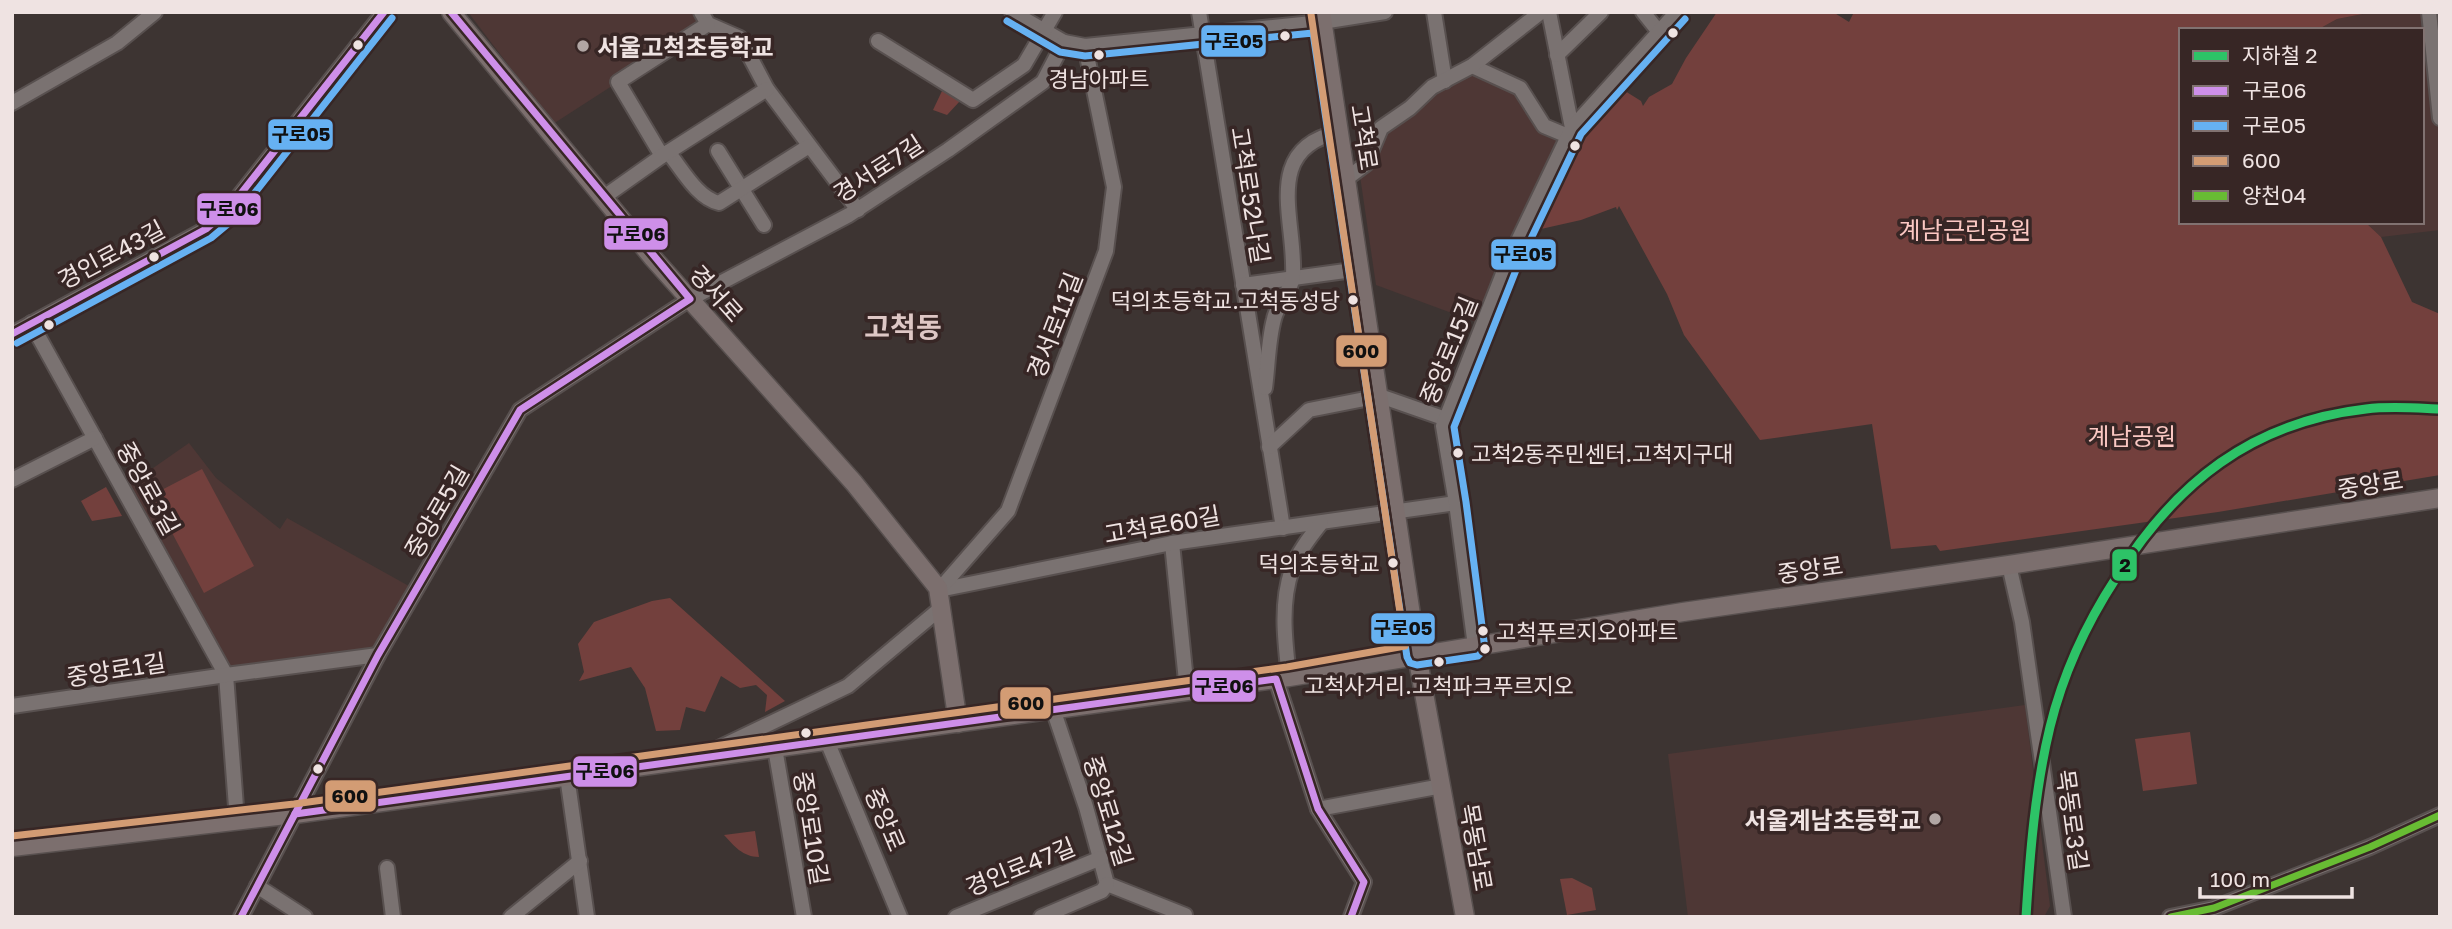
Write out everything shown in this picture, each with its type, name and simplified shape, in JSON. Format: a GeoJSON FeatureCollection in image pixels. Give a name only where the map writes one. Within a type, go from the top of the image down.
{"type":"FeatureCollection","features":[{"type":"Feature","properties":{"kind":"main road","name":"경서로"},"geometry":{"type":"LineString","coordinates":[[451,12],[690,299],[854,483],[939,595]]}},
{"type":"Feature","properties":{"kind":"main road","name":"고척로"},"geometry":{"type":"LineString","coordinates":[[1322,17],[1417,655]]}},
{"type":"Feature","properties":{"kind":"main road","name":"중앙로"},"geometry":{"type":"LineString","coordinates":[[12,847],[295,814],[1283,678],[1697,610],[2440,498]]}},
{"type":"Feature","properties":{"kind":"main road"},"geometry":{"type":"LineString","coordinates":[[939,595],[958,723]]}},
{"type":"Feature","properties":{"kind":"main road","name":"목동남로"},"geometry":{"type":"LineString","coordinates":[[1417,655],[1465,917]]}},
{"type":"Feature","properties":{"kind":"street"},"geometry":{"type":"LineString","coordinates":[[12,103],[117,43],[155,12]]}},
{"type":"Feature","properties":{"kind":"street","name":"경인로43길"},"geometry":{"type":"LineString","coordinates":[[12,334],[206,229],[228,210],[384,12]]}},
{"type":"Feature","properties":{"kind":"street"},"geometry":{"type":"LineString","coordinates":[[1012,12],[1064,42],[1085,46],[1202,34],[1322,17],[1385,12]]}},
{"type":"Feature","properties":{"kind":"street"},"geometry":{"type":"LineString","coordinates":[[878,41],[973,100],[1024,65],[1055,12]]}},
{"type":"Feature","properties":{"kind":"street","name":"고척로52나길"},"geometry":{"type":"LineString","coordinates":[[1199,12],[1283,528]]}},
{"type":"Feature","properties":{"kind":"street"},"geometry":{"type":"LineString","coordinates":[[1434,12],[1444,81]]}},
{"type":"Feature","properties":{"kind":"street"},"geometry":{"type":"LineString","coordinates":[[1346,179],[1366,164],[1381,128],[1410,108],[1432,88],[1472,66],[1541,12]]}},
{"type":"Feature","properties":{"kind":"street"},"geometry":{"type":"LineString","coordinates":[[1472,66],[1520,88],[1544,126],[1570,132],[1549,12]]}},
{"type":"Feature","properties":{"kind":"street"},"geometry":{"type":"LineString","coordinates":[[1557,55],[1601,12]]}},
{"type":"Feature","properties":{"kind":"street"},"geometry":{"type":"LineString","coordinates":[[1643,12],[1659,32]]}},
{"type":"Feature","properties":{"kind":"street","name":"중앙로15길"},"geometry":{"type":"LineString","coordinates":[[1475,646],[1443,426],[1506,266],[1570,132],[1677,12]]}},
{"type":"Feature","properties":{"kind":"street"},"geometry":{"type":"LineString","coordinates":[[2429,12],[2440,118]]}},
{"type":"Feature","properties":{"kind":"street"},"geometry":{"type":"LineString","coordinates":[[809,146],[719,203],[710,201],[665,154],[618,82],[704,18],[740,38],[768,89],[858,210]]}},
{"type":"Feature","properties":{"kind":"street","name":"경서로7길"},"geometry":{"type":"LineString","coordinates":[[690,299],[858,210],[948,150],[1043,82],[1064,42]]}},
{"type":"Feature","properties":{"kind":"street","name":"경서로11길"},"geometry":{"type":"LineString","coordinates":[[939,595],[1009,511],[1106,251],[1114,187],[1085,46]]}},
{"type":"Feature","properties":{"kind":"street"},"geometry":{"type":"LineString","coordinates":[[604,197],[665,154],[768,89]]}},
{"type":"Feature","properties":{"kind":"street"},"geometry":{"type":"LineString","coordinates":[[1262,406],[1274,318],[1293,278],[1287,191],[1289,174],[1295,159],[1320,136],[1339,132]]}},
{"type":"Feature","properties":{"kind":"street"},"geometry":{"type":"LineString","coordinates":[[718,151],[764,225]]}},
{"type":"Feature","properties":{"kind":"street"},"geometry":{"type":"LineString","coordinates":[[1243,285],[1360,269]]}},
{"type":"Feature","properties":{"kind":"street","name":"중앙로5길"},"geometry":{"type":"LineString","coordinates":[[241,917],[378,655],[520,410],[690,299]]}},
{"type":"Feature","properties":{"kind":"street","name":"중앙로3길"},"geometry":{"type":"LineString","coordinates":[[31,323],[226,675],[237,820]]}},
{"type":"Feature","properties":{"kind":"street"},"geometry":{"type":"LineString","coordinates":[[1269,447],[1309,411],[1380,396],[1446,419]]}},
{"type":"Feature","properties":{"kind":"street"},"geometry":{"type":"LineString","coordinates":[[12,480],[95,438]]}},
{"type":"Feature","properties":{"kind":"street"},"geometry":{"type":"LineString","coordinates":[[1397,512],[1456,503]]}},
{"type":"Feature","properties":{"kind":"street","name":"고척로60길"},"geometry":{"type":"LineString","coordinates":[[939,595],[1172,543],[1397,512]]}},
{"type":"Feature","properties":{"kind":"street"},"geometry":{"type":"LineString","coordinates":[[1321,523],[1302,549],[1292,569],[1283,628],[1283,678],[1318,810],[1364,882],[1351,917]]}},
{"type":"Feature","properties":{"kind":"street"},"geometry":{"type":"LineString","coordinates":[[1172,543],[1188,691]]}},
{"type":"Feature","properties":{"kind":"street","name":"목동로3길"},"geometry":{"type":"LineString","coordinates":[[2009,565],[2022,622],[2064,917]]}},
{"type":"Feature","properties":{"kind":"street"},"geometry":{"type":"LineString","coordinates":[[698,758],[848,686],[939,595]]}},
{"type":"Feature","properties":{"kind":"street"},"geometry":{"type":"LineString","coordinates":[[226,675],[378,655]]}},
{"type":"Feature","properties":{"kind":"street","name":"중앙로1길"},"geometry":{"type":"LineString","coordinates":[[12,706],[226,675]]}},
{"type":"Feature","properties":{"kind":"street","name":"중앙로12길"},"geometry":{"type":"LineString","coordinates":[[1053,709],[1107,884],[1185,917]]}},
{"type":"Feature","properties":{"kind":"street","name":"중앙로"},"geometry":{"type":"LineString","coordinates":[[827,741],[900,917]]}},
{"type":"Feature","properties":{"kind":"street","name":"중앙로10길"},"geometry":{"type":"LineString","coordinates":[[775,748],[804,917]]}},
{"type":"Feature","properties":{"kind":"street"},"geometry":{"type":"LineString","coordinates":[[567,776],[587,917]]}},
{"type":"Feature","properties":{"kind":"street","name":"목동남로"},"geometry":{"type":"LineString","coordinates":[[1318,810],[1442,786]]}},
{"type":"Feature","properties":{"kind":"street"},"geometry":{"type":"LineString","coordinates":[[2171,917],[2214,908],[2440,815]]}},
{"type":"Feature","properties":{"kind":"street","name":"경인로47길"},"geometry":{"type":"LineString","coordinates":[[956,917],[1101,858]]}},
{"type":"Feature","properties":{"kind":"street"},"geometry":{"type":"LineString","coordinates":[[511,917],[580,861]]}},
{"type":"Feature","properties":{"kind":"street"},"geometry":{"type":"LineString","coordinates":[[387,868],[393,917]]}},
{"type":"Feature","properties":{"kind":"street"},"geometry":{"type":"LineString","coordinates":[[1041,917],[1102,891],[1107,884]]}},
{"type":"Feature","properties":{"kind":"street"},"geometry":{"type":"LineString","coordinates":[[257,886],[305,917]]}},
{"type":"Feature","properties":{"kind":"shaded area","name":"서울고척초등학교"},"geometry":{"type":"Polygon","coordinates":[[[468,12],[701,12],[708,24],[553,124],[468,12]]]}},
{"type":"Feature","properties":{"kind":"shaded area"},"geometry":{"type":"Polygon","coordinates":[[[2373,12],[2429,12],[2440,118],[2440,230],[2381,237],[2367,224],[2424,224],[2424,28],[2321,28],[2337,19],[2373,12]]]}},
{"type":"Feature","properties":{"kind":"shaded area"},"geometry":{"type":"Polygon","coordinates":[[[1472,66],[1520,88],[1544,126],[1568,136],[1484,325],[1376,285],[1359,169],[1381,128],[1472,66]]]}},
{"type":"Feature","properties":{"kind":"shaded area"},"geometry":{"type":"Polygon","coordinates":[[[189,443],[216,478],[280,529],[287,518],[416,590],[378,655],[226,675],[123,489],[189,443]]]}},
{"type":"Feature","properties":{"kind":"shaded area","name":"서울계남초등학교"},"geometry":{"type":"Polygon","coordinates":[[[2025,705],[2050,906],[2044,917],[1688,917],[1668,754],[2025,705]]]}},
{"type":"Feature","properties":{"kind":"green space","name":"계남근린공원"},"geometry":{"type":"Polygon","coordinates":[[[1717,12],[1833,12],[1849,22],[1854,12],[2373,12],[2337,19],[2321,28],[2179,28],[2179,224],[2367,224],[2381,237],[2412,302],[2440,314],[2440,475],[2218,512],[1940,551],[1936,545],[1891,549],[1872,424],[1760,440],[1684,335],[1667,294],[1619,206],[1617,210],[1616,207],[1581,220],[1541,229],[1559,173],[1579,130],[1617,86],[1641,101],[1643,106],[1649,97],[1672,84],[1717,12]]]}},
{"type":"Feature","properties":{"kind":"green space"},"geometry":{"type":"Polygon","coordinates":[[[942,91],[960,101],[947,115],[933,110],[942,91]]]}},
{"type":"Feature","properties":{"kind":"green space"},"geometry":{"type":"Polygon","coordinates":[[[202,469],[254,566],[204,593],[152,495],[202,469]]]}},
{"type":"Feature","properties":{"kind":"green space"},"geometry":{"type":"Polygon","coordinates":[[[106,487],[122,516],[92,521],[81,501],[106,487]]]}},
{"type":"Feature","properties":{"kind":"green space"},"geometry":{"type":"Polygon","coordinates":[[[670,598],[785,701],[765,712],[767,695],[756,685],[740,688],[721,676],[705,712],[686,707],[680,730],[656,731],[645,688],[631,667],[579,681],[584,672],[578,644],[594,622],[652,601],[670,598]]]}},
{"type":"Feature","properties":{"kind":"green space"},"geometry":{"type":"Polygon","coordinates":[[[2190,732],[2197,784],[2143,791],[2135,739],[2190,732]]]}},
{"type":"Feature","properties":{"kind":"green space"},"geometry":{"type":"Polygon","coordinates":[[[755,831],[759,857],[744,853],[724,835],[755,831]]]}},
{"type":"Feature","properties":{"kind":"green space"},"geometry":{"type":"Polygon","coordinates":[[[1572,878],[1592,888],[1596,910],[1567,915],[1560,879],[1572,878]]]}},
{"type":"Feature","properties":{"kind":"metro line","name":"2"},"geometry":{"type":"LineString","coordinates":[[2026,917],[2040,774],[2062,688],[2085,631],[2105,595],[2139,544],[2164,513],[2191,486],[2220,463],[2252,443],[2287,428],[2325,416],[2366,409],[2440,409]]}},
{"type":"Feature","properties":{"kind":"transit line","name":"구로06"},"geometry":{"type":"LineString","coordinates":[[12,334],[206,229],[228,210],[384,12]]}},
{"type":"Feature","properties":{"kind":"transit line","name":"구로06"},"geometry":{"type":"LineString","coordinates":[[241,917],[378,655],[520,410],[690,299],[451,12]]}},
{"type":"Feature","properties":{"kind":"transit line","name":"600"},"geometry":{"type":"LineString","coordinates":[[12,836],[294,804],[1287,667],[1405,646],[1311,14]]}},
{"type":"Feature","properties":{"kind":"transit line","name":"구로05"},"geometry":{"type":"LineString","coordinates":[[17,343],[211,238],[235,218],[392,18]]}},
{"type":"Feature","properties":{"kind":"transit line","name":"구로05"},"geometry":{"type":"LineString","coordinates":[[1007,21],[1060,52],[1085,56],[1313,33],[1407,657],[1410,663],[1417,665],[1478,656],[1485,649],[1454,427],[1516,270],[1581,134],[1685,19]]}},
{"type":"Feature","properties":{"kind":"transit line","name":"구로06"},"geometry":{"type":"LineString","coordinates":[[295,814],[1276,679],[1318,809],[1364,882],[1351,917]]}},
{"type":"Feature","properties":{"kind":"transit line","name":"양천04"},"geometry":{"type":"LineString","coordinates":[[2171,917],[2214,908],[2370,847],[2440,815]]}},
{"type":"Feature","properties":{"kind":"place","name":"서울고척초등학교"},"geometry":{"type":"Point","coordinates":[583,46]}},
{"type":"Feature","properties":{"kind":"place","name":"경남아파트"},"geometry":{"type":"Point","coordinates":[1099,55]}},
{"type":"Feature","properties":{"kind":"place","name":"덕의초등학교.고척동성당"},"geometry":{"type":"Point","coordinates":[1353,300]}},
{"type":"Feature","properties":{"kind":"place","name":"고척2동주민센터.고척지구대"},"geometry":{"type":"Point","coordinates":[1458,453]}},
{"type":"Feature","properties":{"kind":"place","name":"덕의초등학교"},"geometry":{"type":"Point","coordinates":[1393,563]}},
{"type":"Feature","properties":{"kind":"place","name":"고척푸르지오아파트"},"geometry":{"type":"Point","coordinates":[1483,631]}},
{"type":"Feature","properties":{"kind":"place","name":"고척사거리.고척파크푸르지오"},"geometry":{"type":"Point","coordinates":[1439,662]}},
{"type":"Feature","properties":{"kind":"place","name":"서울계남초등학교"},"geometry":{"type":"Point","coordinates":[1935,819]}},
{"type":"Feature","properties":{"kind":"district","name":"고척동"},"geometry":{"type":"Point","coordinates":[903,326]}},
{"type":"Feature","properties":{"kind":"park label","name":"계남공원"},"geometry":{"type":"Point","coordinates":[2132,435]}}]}
